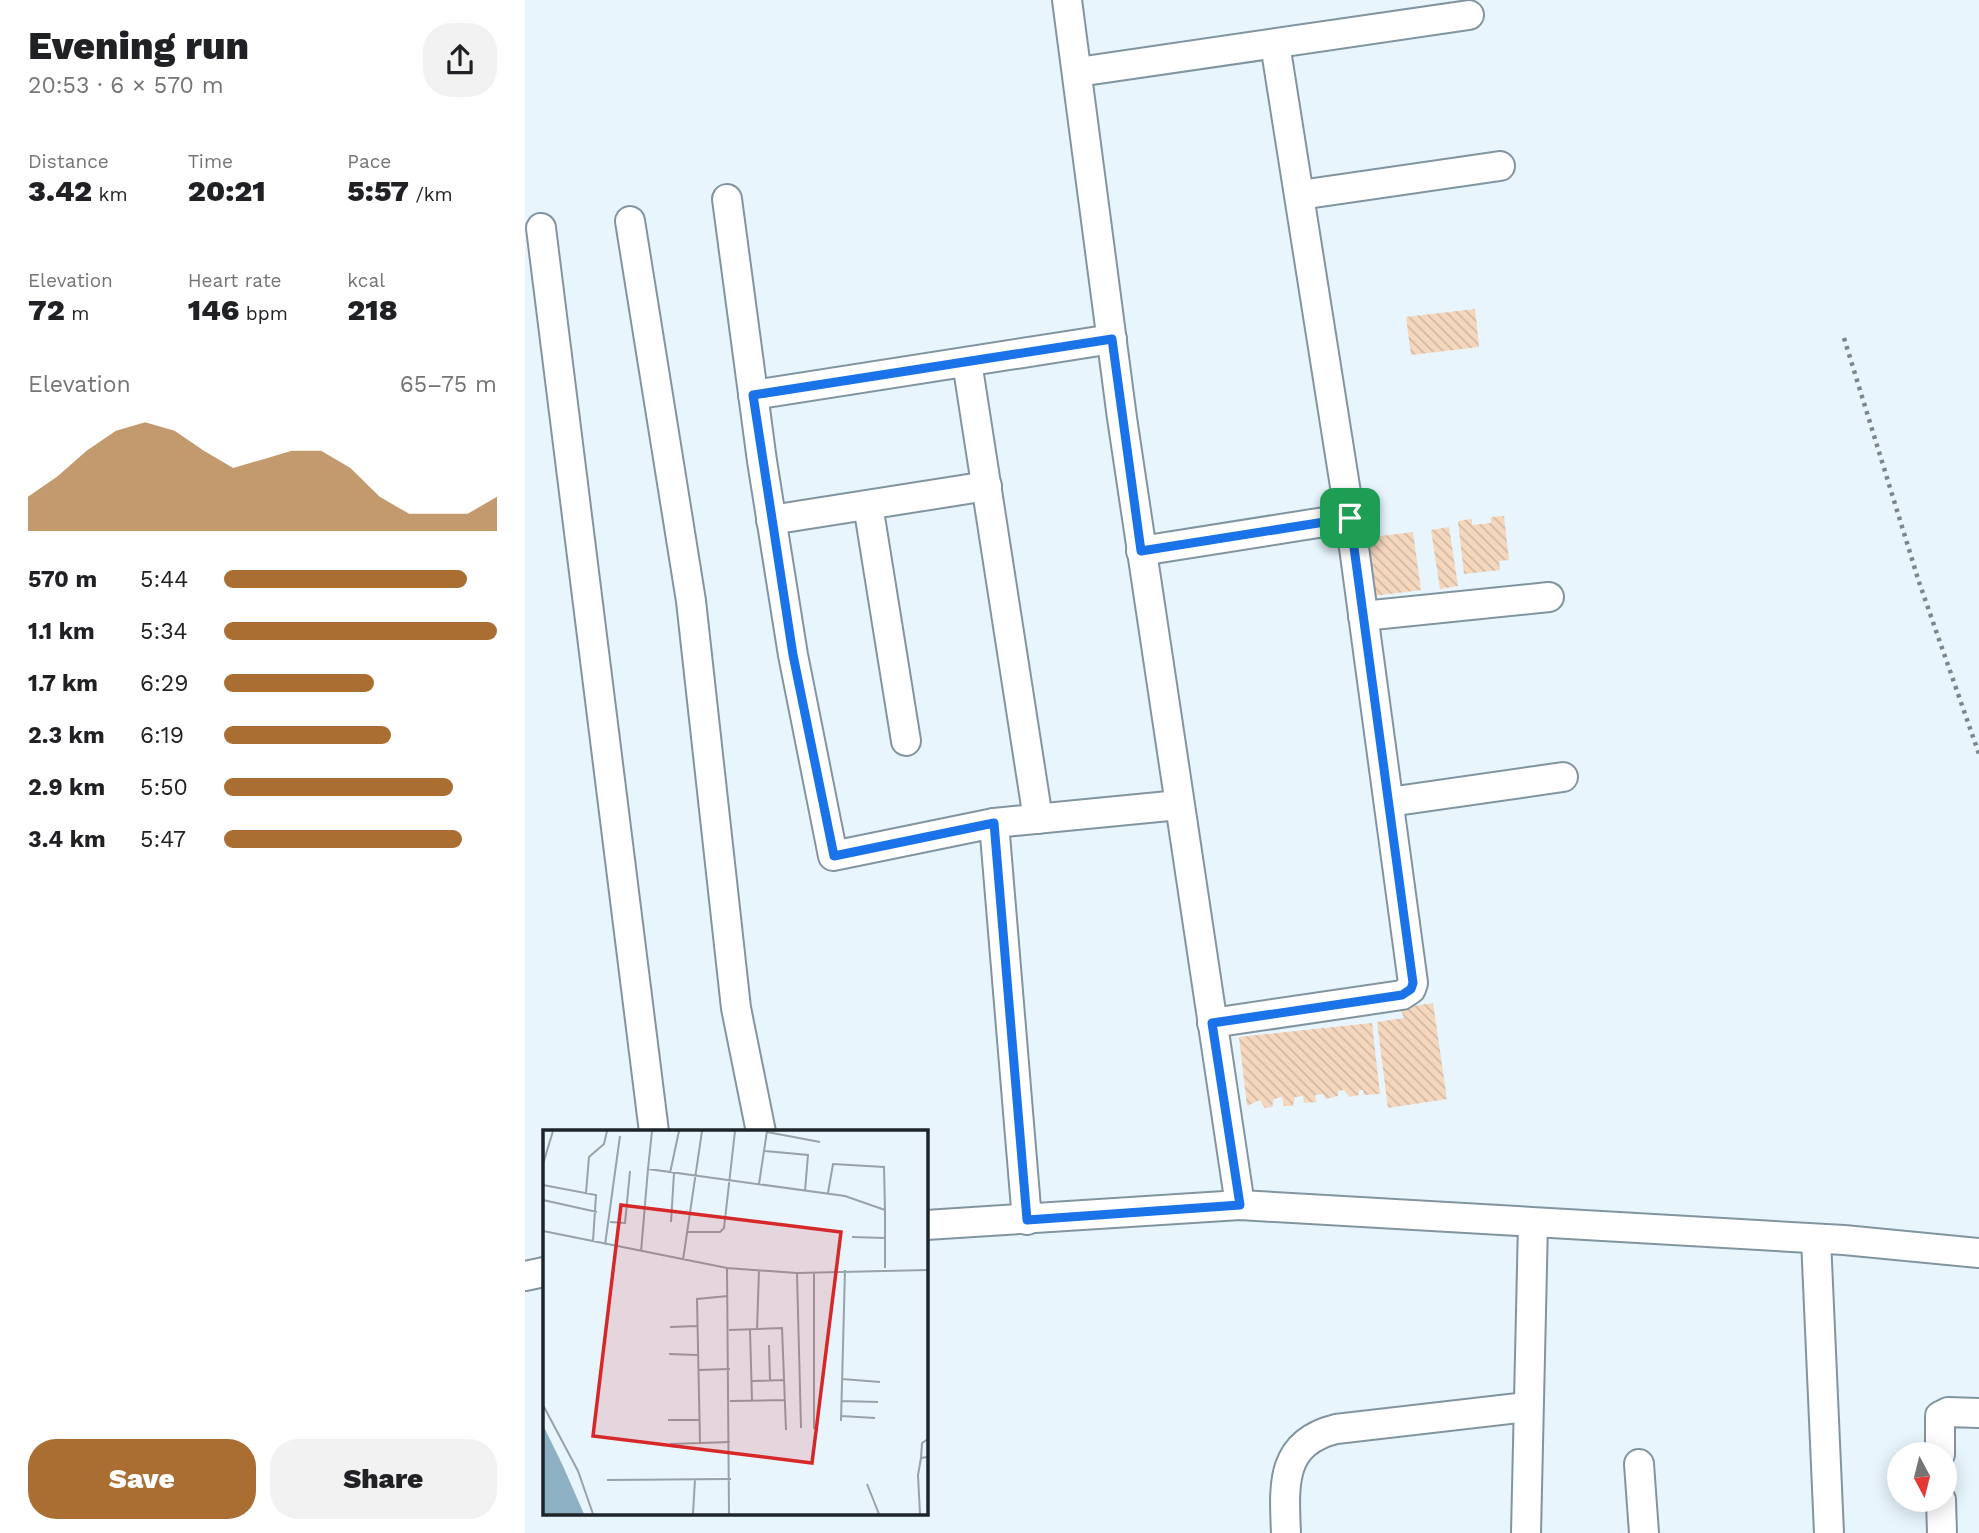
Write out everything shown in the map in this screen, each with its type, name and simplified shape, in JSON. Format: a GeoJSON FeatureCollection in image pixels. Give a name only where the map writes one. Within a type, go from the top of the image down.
{"type":"FeatureCollection","features":[{"type":"Feature","properties":{"kind":"street"},"geometry":{"type":"LineString","coordinates":[[1067,0],[1141,551],[1240,1205]]}},
{"type":"Feature","properties":{"kind":"street"},"geometry":{"type":"LineString","coordinates":[[1078,72],[1469,15]]}},
{"type":"Feature","properties":{"kind":"street"},"geometry":{"type":"LineString","coordinates":[[1212,1023],[1402,995],[1411,989],[1413,977],[1350,518],[1275,44]]}},
{"type":"Feature","properties":{"kind":"street"},"geometry":{"type":"LineString","coordinates":[[1300,195],[1500,166]]}},
{"type":"Feature","properties":{"kind":"street"},"geometry":{"type":"LineString","coordinates":[[727,199],[771,520],[793,655],[834,856],[994,823],[1179,805]]}},
{"type":"Feature","properties":{"kind":"street"},"geometry":{"type":"LineString","coordinates":[[631,221],[691,601],[736,1008],[761,1130]]}},
{"type":"Feature","properties":{"kind":"street"},"geometry":{"type":"LineString","coordinates":[[541,228],[654,1130]]}},
{"type":"Feature","properties":{"kind":"street"},"geometry":{"type":"LineString","coordinates":[[753,395],[1112,339]]}},
{"type":"Feature","properties":{"kind":"street"},"geometry":{"type":"LineString","coordinates":[[967,362],[1038,819]]}},
{"type":"Feature","properties":{"kind":"street"},"geometry":{"type":"LineString","coordinates":[[771,520],[987,486]]}},
{"type":"Feature","properties":{"kind":"street"},"geometry":{"type":"LineString","coordinates":[[868,505],[906,741]]}},
{"type":"Feature","properties":{"kind":"street"},"geometry":{"type":"LineString","coordinates":[[1141,551],[1350,518]]}},
{"type":"Feature","properties":{"kind":"street"},"geometry":{"type":"LineString","coordinates":[[1363,616],[1549,597]]}},
{"type":"Feature","properties":{"kind":"street"},"geometry":{"type":"LineString","coordinates":[[1389,802],[1563,777]]}},
{"type":"Feature","properties":{"kind":"street"},"geometry":{"type":"LineString","coordinates":[[994,823],[1027,1220]]}},
{"type":"Feature","properties":{"kind":"street"},"geometry":{"type":"LineString","coordinates":[[927,1225],[1240,1205],[1815,1239],[1979,1253]]}},
{"type":"Feature","properties":{"kind":"street"},"geometry":{"type":"LineString","coordinates":[[1526,1533],[1533,1223]]}},
{"type":"Feature","properties":{"kind":"street"},"geometry":{"type":"LineString","coordinates":[[1815,1239],[1829,1533]]}},
{"type":"Feature","properties":{"kind":"street"},"geometry":{"type":"LineString","coordinates":[[525,1276],[543,1272]]}},
{"type":"Feature","properties":{"kind":"street"},"geometry":{"type":"LineString","coordinates":[[1286,1533],[1284,1500],[1288,1468],[1306,1441],[1317,1434],[1336,1429],[1527,1407]]}},
{"type":"Feature","properties":{"kind":"street"},"geometry":{"type":"LineString","coordinates":[[1940,1442],[1940,1416],[1948,1412],[1979,1413]]}},
{"type":"Feature","properties":{"kind":"street"},"geometry":{"type":"LineString","coordinates":[[1639,1464],[1644,1533]]}},
{"type":"Feature","properties":{"kind":"street"},"geometry":{"type":"LineString","coordinates":[[1941,1512],[1942,1533]]}},
{"type":"Feature","properties":{"kind":"path"},"geometry":{"type":"LineString","coordinates":[[1844,338],[1919,582],[1979,754]]}},
{"type":"Feature","properties":{"kind":"building"},"geometry":{"type":"Polygon","coordinates":[[[1475,309],[1479,347],[1411,355],[1406,317],[1475,309]]]}},
{"type":"Feature","properties":{"kind":"building"},"geometry":{"type":"Polygon","coordinates":[[[1504,516],[1509,560],[1499,561],[1500,570],[1464,574],[1458,521],[1472,519],[1472,525],[1491,523],[1491,517],[1504,516]]]}},
{"type":"Feature","properties":{"kind":"building"},"geometry":{"type":"Polygon","coordinates":[[[1449,527],[1458,586],[1440,589],[1431,530],[1449,527]]]}},
{"type":"Feature","properties":{"kind":"building"},"geometry":{"type":"Polygon","coordinates":[[[1413,532],[1421,590],[1365,597],[1357,539],[1413,532]]]}},
{"type":"Feature","properties":{"kind":"building"},"geometry":{"type":"Polygon","coordinates":[[[1433,1003],[1447,1099],[1388,1108],[1377,1022],[1404,1018],[1400,1008],[1433,1003]]]}},
{"type":"Feature","properties":{"kind":"building"},"geometry":{"type":"Polygon","coordinates":[[[1372,1023],[1380,1094],[1364,1095],[1363,1090],[1359,1090],[1359,1095],[1350,1097],[1344,1090],[1338,1091],[1338,1096],[1326,1099],[1323,1094],[1315,1095],[1316,1102],[1304,1103],[1303,1096],[1295,1097],[1293,1106],[1284,1106],[1282,1097],[1274,1099],[1272,1107],[1265,1108],[1260,1100],[1247,1106],[1239,1037],[1372,1023]]]}},
{"type":"Feature","properties":{"kind":"route"},"geometry":{"type":"LineString","coordinates":[[1112,339],[1141,551],[1350,518],[1413,977],[1411,989],[1402,995],[1212,1023],[1240,1205],[1027,1220],[994,823],[834,856],[793,655],[753,395],[1112,339]]}}]}
